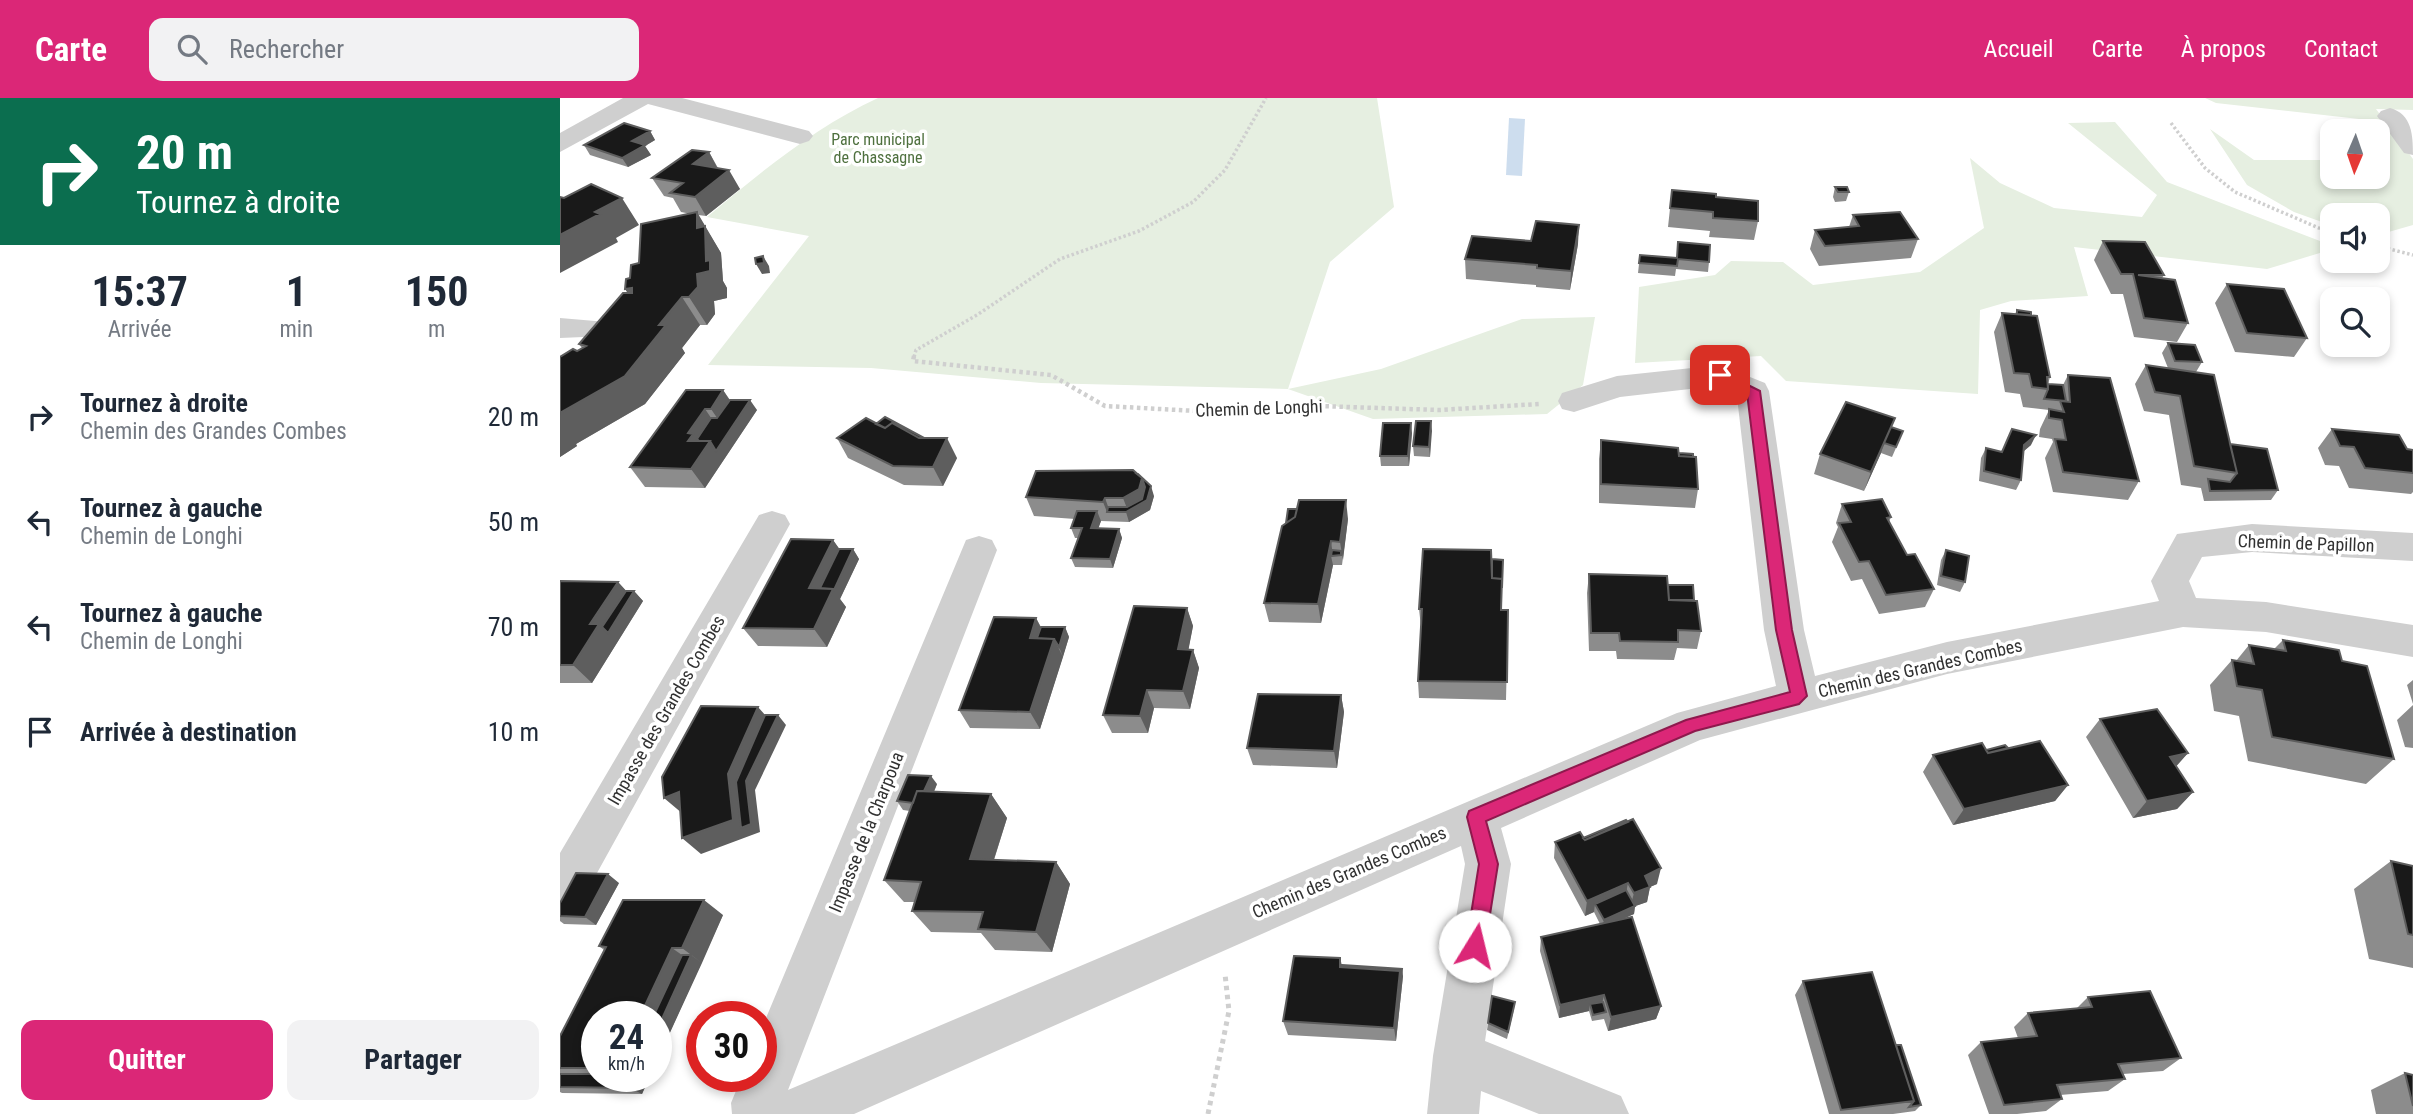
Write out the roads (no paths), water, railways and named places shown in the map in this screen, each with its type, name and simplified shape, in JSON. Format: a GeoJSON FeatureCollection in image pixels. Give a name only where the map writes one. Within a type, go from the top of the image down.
{"type":"FeatureCollection","features":[{"type":"Feature","properties":{"kind":"street"},"geometry":{"type":"LineString","coordinates":[[560,144],[640,98]]}},
{"type":"Feature","properties":{"kind":"street"},"geometry":{"type":"LineString","coordinates":[[653,98],[800,136]]}},
{"type":"Feature","properties":{"kind":"street"},"geometry":{"type":"LineString","coordinates":[[2390,116],[2413,147]]}},
{"type":"Feature","properties":{"kind":"street"},"geometry":{"type":"LineString","coordinates":[[560,328],[596,329]]}},
{"type":"Feature","properties":{"kind":"street"},"geometry":{"type":"LineString","coordinates":[[1574,401],[1617,387],[1720,375],[1753,391],[1784,630],[1799,696]]}},
{"type":"Feature","properties":{"kind":"street","name":"Impasse des Grandes Combes"},"geometry":{"type":"LineString","coordinates":[[560,896],[772,524]]}},
{"type":"Feature","properties":{"kind":"street","name":"Chemin de Papillon"},"geometry":{"type":"LineString","coordinates":[[2183,612],[2171,581],[2190,544],[2252,538],[2413,547]]}},
{"type":"Feature","properties":{"kind":"street","name":"Impasse de la Charpoua"},"geometry":{"type":"LineString","coordinates":[[758,1114],[757,1103],[762,1090],[979,550]]}},
{"type":"Feature","properties":{"kind":"street","name":"Chemin des Grandes Combes"},"geometry":{"type":"LineString","coordinates":[[794,1114],[1692,725],[1947,658],[2183,612],[2266,617],[2413,641]]}},
{"type":"Feature","properties":{"kind":"street"},"geometry":{"type":"LineString","coordinates":[[1454,1114],[1458,1056],[1488,864],[1476,817]]}},
{"type":"Feature","properties":{"kind":"street"},"geometry":{"type":"LineString","coordinates":[[1458,1056],[1603,1114]]}},
{"type":"Feature","properties":{"kind":"water"},"geometry":{"type":"Polygon","coordinates":[[[1509,118],[1525,119],[1522,176],[1506,175],[1509,118]]]}},
{"type":"Feature","properties":{"kind":"park label","name":"Parc municipal de Chassagne"},"geometry":{"type":"Point","coordinates":[878,148]}}]}
